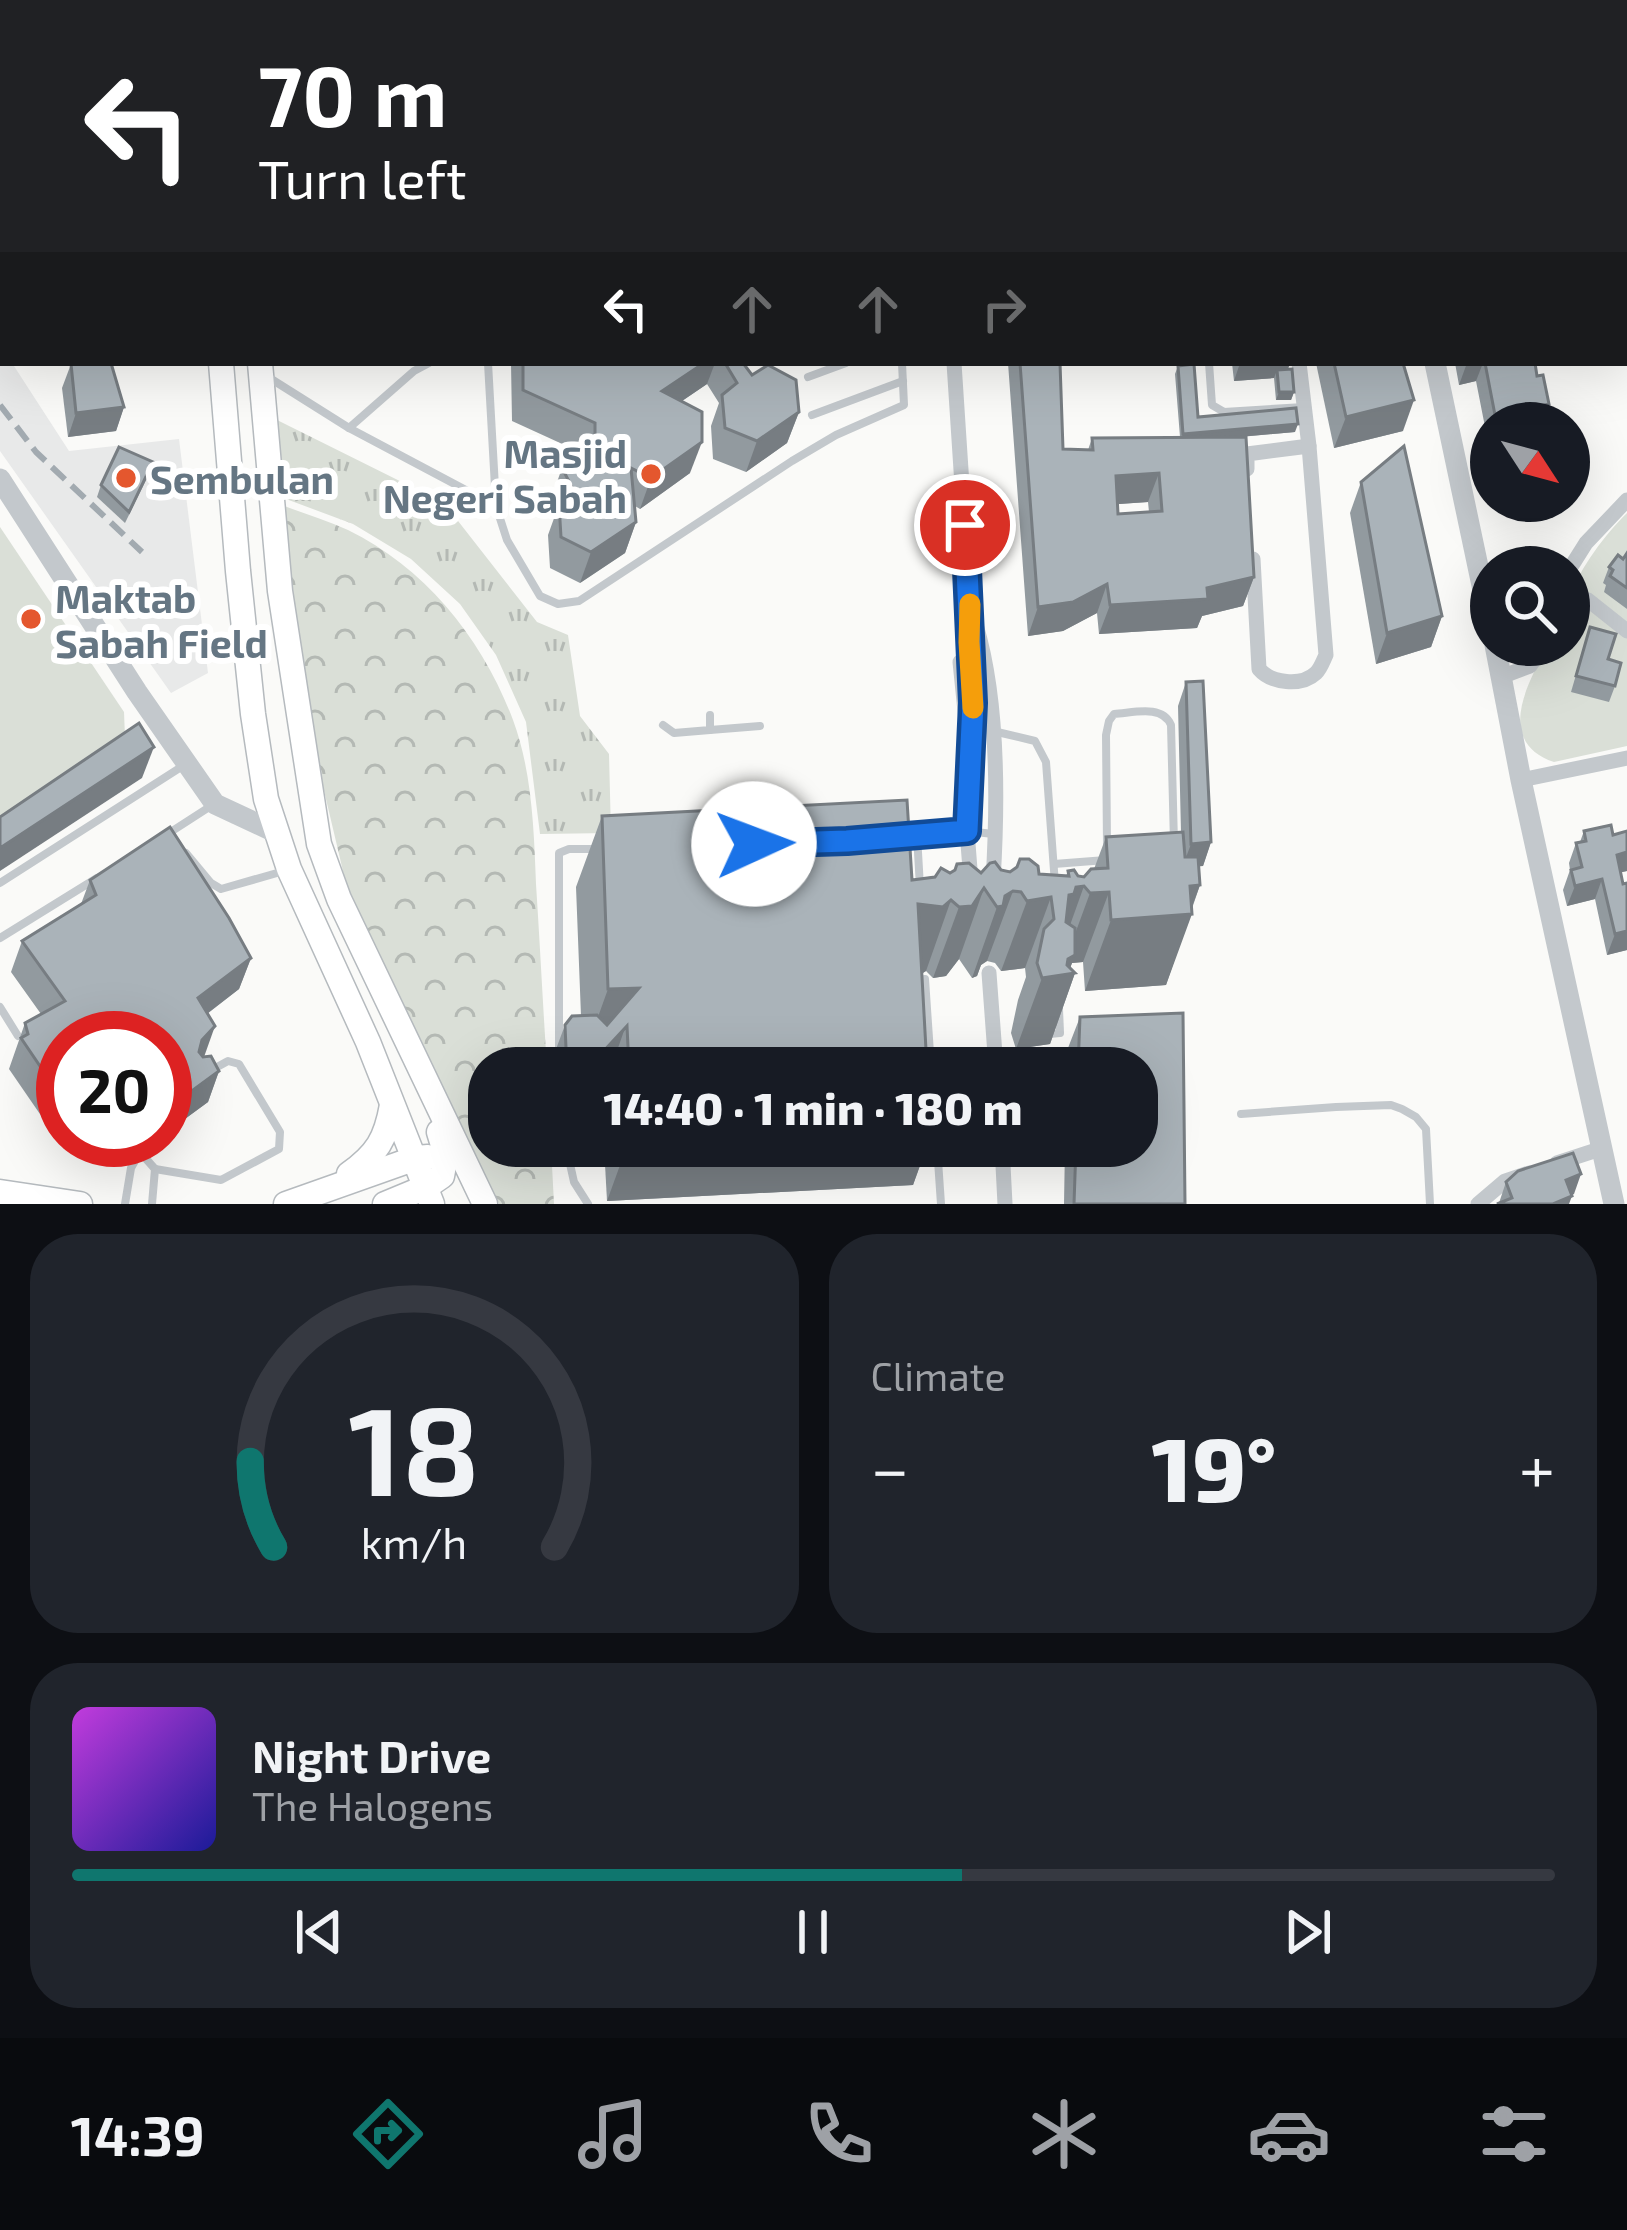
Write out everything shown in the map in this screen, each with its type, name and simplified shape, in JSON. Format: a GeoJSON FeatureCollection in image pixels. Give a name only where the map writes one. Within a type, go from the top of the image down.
{"type":"FeatureCollection","features":[{"type":"Feature","properties":{"kind":"main road"},"geometry":{"type":"LineString","coordinates":[[221,366],[236,551],[263,783],[289,869],[368,1042],[429,1196]]}},
{"type":"Feature","properties":{"kind":"main road"},"geometry":{"type":"LineString","coordinates":[[260,366],[280,591],[319,844],[339,899],[484,1204]]}},
{"type":"Feature","properties":{"kind":"main road"},"geometry":{"type":"LineString","coordinates":[[385,1204],[429,1196],[442,1176],[445,1148],[393,1012]]}},
{"type":"Feature","properties":{"kind":"main road"},"geometry":{"type":"LineString","coordinates":[[328,1190],[367,1161],[387,1134],[392,1104]]}},
{"type":"Feature","properties":{"kind":"main road"},"geometry":{"type":"LineString","coordinates":[[286,1204],[416,1158],[435,1156],[484,1204]]}},
{"type":"Feature","properties":{"kind":"main road"},"geometry":{"type":"LineString","coordinates":[[0,1192],[80,1204]]}},
{"type":"Feature","properties":{"kind":"street"},"geometry":{"type":"LineString","coordinates":[[954,366],[973,703],[967,831],[981,894],[994,878],[993,731],[991,688],[970,607]]}},
{"type":"Feature","properties":{"kind":"street"},"geometry":{"type":"LineString","coordinates":[[1252,550],[1259,669],[1274,682],[1310,678],[1320,670],[1326,655],[1299,366]]}},
{"type":"Feature","properties":{"kind":"street"},"geometry":{"type":"LineString","coordinates":[[1436,366],[1474,546]]}},
{"type":"Feature","properties":{"kind":"street"},"geometry":{"type":"LineString","coordinates":[[1248,478],[1246,454],[1309,446]]}},
{"type":"Feature","properties":{"kind":"street"},"geometry":{"type":"LineString","coordinates":[[0,479],[215,804],[277,833]]}},
{"type":"Feature","properties":{"kind":"street"},"geometry":{"type":"LineString","coordinates":[[1584,546],[1627,500]]}},
{"type":"Feature","properties":{"kind":"street"},"geometry":{"type":"LineString","coordinates":[[1590,602],[1627,631]]}},
{"type":"Feature","properties":{"kind":"street"},"geometry":{"type":"LineString","coordinates":[[1500,666],[1614,1204]]}},
{"type":"Feature","properties":{"kind":"street"},"geometry":{"type":"LineString","coordinates":[[1502,677],[1530,666]]}},
{"type":"Feature","properties":{"kind":"street"},"geometry":{"type":"LineString","coordinates":[[1521,780],[1627,758]]}},
{"type":"Feature","properties":{"kind":"street"},"geometry":{"type":"LineString","coordinates":[[989,973],[1002,1033],[1000,1047]]}},
{"type":"Feature","properties":{"kind":"street"},"geometry":{"type":"LineString","coordinates":[[1478,1204],[1504,1180],[1600,1149]]}},
{"type":"Feature","properties":{"kind":"street"},"geometry":{"type":"LineString","coordinates":[[1003,1167],[1005,1204]]}},
{"type":"Feature","properties":{"kind":"lane"},"geometry":{"type":"LineString","coordinates":[[260,366],[273,382],[349,428],[496,506]]}},
{"type":"Feature","properties":{"kind":"lane"},"geometry":{"type":"LineString","coordinates":[[349,428],[423,366]]}},
{"type":"Feature","properties":{"kind":"lane"},"geometry":{"type":"LineString","coordinates":[[488,366],[496,506],[506,540],[541,596],[558,604],[579,601],[836,435],[904,405],[902,366]]}},
{"type":"Feature","properties":{"kind":"lane"},"geometry":{"type":"LineString","coordinates":[[808,377],[839,366]]}},
{"type":"Feature","properties":{"kind":"lane"},"geometry":{"type":"LineString","coordinates":[[1209,366],[1212,405],[1223,412],[1304,407]]}},
{"type":"Feature","properties":{"kind":"lane"},"geometry":{"type":"LineString","coordinates":[[812,415],[903,381]]}},
{"type":"Feature","properties":{"kind":"lane"},"geometry":{"type":"LineString","coordinates":[[1107,860],[1106,735],[1114,714],[1160,712],[1168,717],[1174,785],[1171,851]]}},
{"type":"Feature","properties":{"kind":"lane"},"geometry":{"type":"LineString","coordinates":[[710,715],[710,730]]}},
{"type":"Feature","properties":{"kind":"lane"},"geometry":{"type":"LineString","coordinates":[[663,725],[674,733],[760,725]]}},
{"type":"Feature","properties":{"kind":"lane"},"geometry":{"type":"LineString","coordinates":[[993,731],[1034,741],[1046,762],[1055,902]]}},
{"type":"Feature","properties":{"kind":"lane"},"geometry":{"type":"LineString","coordinates":[[0,883],[182,755]]}},
{"type":"Feature","properties":{"kind":"lane"},"geometry":{"type":"LineString","coordinates":[[151,844],[215,804]]}},
{"type":"Feature","properties":{"kind":"lane"},"geometry":{"type":"LineString","coordinates":[[170,833],[215,887],[289,869]]}},
{"type":"Feature","properties":{"kind":"lane"},"geometry":{"type":"LineString","coordinates":[[893,837],[993,833]]}},
{"type":"Feature","properties":{"kind":"lane"},"geometry":{"type":"LineString","coordinates":[[916,835],[920,896]]}},
{"type":"Feature","properties":{"kind":"lane"},"geometry":{"type":"LineString","coordinates":[[559,1047],[559,853],[615,848]]}},
{"type":"Feature","properties":{"kind":"lane"},"geometry":{"type":"LineString","coordinates":[[1054,864],[1125,859]]}},
{"type":"Feature","properties":{"kind":"lane"},"geometry":{"type":"LineString","coordinates":[[0,938],[113,868]]}},
{"type":"Feature","properties":{"kind":"lane"},"geometry":{"type":"LineString","coordinates":[[925,979],[930,1047]]}},
{"type":"Feature","properties":{"kind":"lane"},"geometry":{"type":"LineString","coordinates":[[1049,1034],[1060,1033],[1058,987]]}},
{"type":"Feature","properties":{"kind":"lane"},"geometry":{"type":"LineString","coordinates":[[0,1007],[18,1036]]}},
{"type":"Feature","properties":{"kind":"lane"},"geometry":{"type":"LineString","coordinates":[[152,1204],[155,1169],[221,1180],[281,1144],[280,1132],[239,1064],[222,1063],[195,1080]]}},
{"type":"Feature","properties":{"kind":"lane"},"geometry":{"type":"LineString","coordinates":[[1241,1114],[1336,1106],[1402,1109],[1426,1129],[1430,1204]]}},
{"type":"Feature","properties":{"kind":"lane"},"geometry":{"type":"LineString","coordinates":[[125,1204],[132,1167]]}},
{"type":"Feature","properties":{"kind":"lane"},"geometry":{"type":"LineString","coordinates":[[571,1167],[588,1204]]}},
{"type":"Feature","properties":{"kind":"lane"},"geometry":{"type":"LineString","coordinates":[[938,1167],[941,1204]]}},
{"type":"Feature","properties":{"kind":"shaded area"},"geometry":{"type":"Polygon","coordinates":[[[0,366],[14,366],[69,451],[179,439],[208,673],[171,693],[0,451],[0,366]]]}},
{"type":"Feature","properties":{"kind":"green space"},"geometry":{"type":"Polygon","coordinates":[[[273,418],[444,503],[537,622],[568,635],[580,716],[609,754],[611,833],[540,834],[526,722],[496,655],[460,604],[411,559],[353,524],[278,496],[273,418]]]}},
{"type":"Feature","properties":{"kind":"green space"},"geometry":{"type":"Polygon","coordinates":[[[279,504],[348,530],[427,586],[486,662],[513,720],[531,801],[546,1047],[468,1047],[468,1143],[355,922],[305,710],[279,504]]]}},
{"type":"Feature","properties":{"kind":"green space"},"geometry":{"type":"Polygon","coordinates":[[[1627,513],[1627,568],[1607,586],[1627,609],[1627,746],[1554,762],[1536,753],[1525,740],[1520,726],[1525,693],[1537,666],[1590,666],[1590,558],[1627,513]]]}},
{"type":"Feature","properties":{"kind":"green space","name":"Maktab Sabah Field"},"geometry":{"type":"Polygon","coordinates":[[[0,527],[124,712],[125,737],[0,816],[0,527]]]}},
{"type":"Feature","properties":{"kind":"green space"},"geometry":{"type":"Polygon","coordinates":[[[480,1167],[552,1167],[554,1204],[499,1204],[480,1167]]]}},
{"type":"Feature","properties":{"kind":"building"},"geometry":{"type":"Polygon","coordinates":[[[71,366],[112,366],[124,407],[76,413],[71,366]]]}},
{"type":"Feature","properties":{"kind":"building"},"geometry":{"type":"Polygon","coordinates":[[[523,366],[700,366],[662,391],[702,412],[702,442],[651,478],[631,468],[636,522],[591,552],[561,537],[559,504],[574,491],[562,468],[595,443],[595,423],[523,390],[523,366]]]}},
{"type":"Feature","properties":{"kind":"building"},"geometry":{"type":"Polygon","coordinates":[[[727,366],[745,366],[752,375],[770,366],[796,380],[799,412],[757,441],[725,428],[722,395],[737,383],[727,366]]]}},
{"type":"Feature","properties":{"kind":"building"},"geometry":{"type":"Polygon","coordinates":[[[1020,366],[1060,366],[1063,449],[1093,450],[1092,438],[1246,437],[1254,577],[1207,588],[1208,599],[1110,605],[1107,584],[1073,602],[1038,607],[1020,366]],[[1159,473],[1116,476],[1118,514],[1162,511],[1159,473]]]}},
{"type":"Feature","properties":{"kind":"building"},"geometry":{"type":"Polygon","coordinates":[[[1178,366],[1194,366],[1198,417],[1296,408],[1298,424],[1183,434],[1178,366]]]}},
{"type":"Feature","properties":{"kind":"building"},"geometry":{"type":"Polygon","coordinates":[[[1335,366],[1404,366],[1414,400],[1346,417],[1335,366]]]}},
{"type":"Feature","properties":{"kind":"building"},"geometry":{"type":"Polygon","coordinates":[[[1486,366],[1535,366],[1537,376],[1543,375],[1549,402],[1492,402],[1486,366]]]}},
{"type":"Feature","properties":{"kind":"building"},"geometry":{"type":"Polygon","coordinates":[[[1292,369],[1294,392],[1279,392],[1277,370],[1292,369]]]}},
{"type":"Feature","properties":{"kind":"building"},"geometry":{"type":"Polygon","coordinates":[[[1404,446],[1442,616],[1387,633],[1361,482],[1404,446]]]}},
{"type":"Feature","properties":{"kind":"building"},"geometry":{"type":"Polygon","coordinates":[[[119,447],[153,462],[129,512],[101,485],[119,447]]]}},
{"type":"Feature","properties":{"kind":"building"},"geometry":{"type":"Polygon","coordinates":[[[1627,553],[1627,588],[1610,576],[1613,570],[1609,567],[1618,555],[1623,559],[1627,553]]]}},
{"type":"Feature","properties":{"kind":"building"},"geometry":{"type":"Polygon","coordinates":[[[1590,627],[1616,634],[1608,659],[1621,663],[1615,686],[1576,676],[1579,666],[1590,666],[1590,627]]]}},
{"type":"Feature","properties":{"kind":"building"},"geometry":{"type":"Polygon","coordinates":[[[1203,681],[1211,842],[1191,844],[1186,682],[1203,681]]]}},
{"type":"Feature","properties":{"kind":"building"},"geometry":{"type":"Polygon","coordinates":[[[139,723],[154,747],[0,848],[0,817],[139,723]]]}},
{"type":"Feature","properties":{"kind":"building"},"geometry":{"type":"Polygon","coordinates":[[[907,800],[912,880],[935,877],[941,868],[950,873],[957,864],[969,863],[981,873],[995,862],[1010,872],[1020,859],[1038,866],[1039,874],[1069,876],[1068,871],[1074,870],[1084,877],[1091,869],[1108,868],[1106,837],[1183,832],[1185,857],[1198,857],[1200,885],[1190,886],[1192,914],[1111,920],[1109,892],[1090,893],[1084,886],[1076,887],[1069,895],[1066,922],[1075,928],[1075,955],[1067,965],[1075,973],[1042,978],[1037,963],[1044,929],[1054,919],[1051,897],[1027,901],[1021,892],[1013,891],[997,907],[984,888],[972,906],[959,907],[951,900],[943,907],[918,904],[926,1047],[628,1047],[627,1026],[607,1047],[566,1047],[565,1025],[572,1016],[597,1015],[607,1025],[639,988],[608,989],[602,816],[907,800]]]}},
{"type":"Feature","properties":{"kind":"building"},"geometry":{"type":"Polygon","coordinates":[[[1611,825],[1613,835],[1627,831],[1627,852],[1617,855],[1623,884],[1627,883],[1627,931],[1615,934],[1602,879],[1575,886],[1571,870],[1582,867],[1576,843],[1586,841],[1584,831],[1611,825]]]}},
{"type":"Feature","properties":{"kind":"building"},"geometry":{"type":"Polygon","coordinates":[[[170,827],[251,958],[198,998],[215,1026],[202,1040],[199,1052],[211,1056],[219,1071],[192,1091],[192,1011],[47,1011],[65,1001],[22,941],[96,895],[90,880],[170,827]]]}},
{"type":"Feature","properties":{"kind":"building"},"geometry":{"type":"Polygon","coordinates":[[[1183,1013],[1185,1204],[1074,1204],[1075,1167],[1158,1167],[1158,1047],[1079,1047],[1080,1017],[1183,1013]]]}},
{"type":"Feature","properties":{"kind":"building"},"geometry":{"type":"Polygon","coordinates":[[[36,1017],[36,1060],[21,1038],[28,1034],[25,1023],[36,1017]]]}},
{"type":"Feature","properties":{"kind":"building"},"geometry":{"type":"Polygon","coordinates":[[[1573,1153],[1581,1174],[1566,1180],[1572,1196],[1553,1204],[1497,1204],[1512,1198],[1506,1182],[1518,1171],[1573,1153]]]}},
{"type":"Feature","properties":{"kind":"railway"},"geometry":{"type":"LineString","coordinates":[[0,405],[36,452],[142,552]]}},
{"type":"Feature","properties":{"kind":"slow traffic"},"geometry":{"type":"LineString","coordinates":[[970,604],[973,708]]}},
{"type":"Feature","properties":{"kind":"place","name":"Masjid Negeri Sabah"},"geometry":{"type":"Point","coordinates":[651,474]}},
{"type":"Feature","properties":{"kind":"place","name":"Sembulan"},"geometry":{"type":"Point","coordinates":[126,478]}},
{"type":"Feature","properties":{"kind":"place","name":"Maktab Sabah Field"},"geometry":{"type":"Point","coordinates":[31,619]}},
{"type":"Feature","properties":{"kind":"route"},"geometry":{"type":"LineString","coordinates":[[754,844],[967,831],[973,703],[965,525]]}}]}
